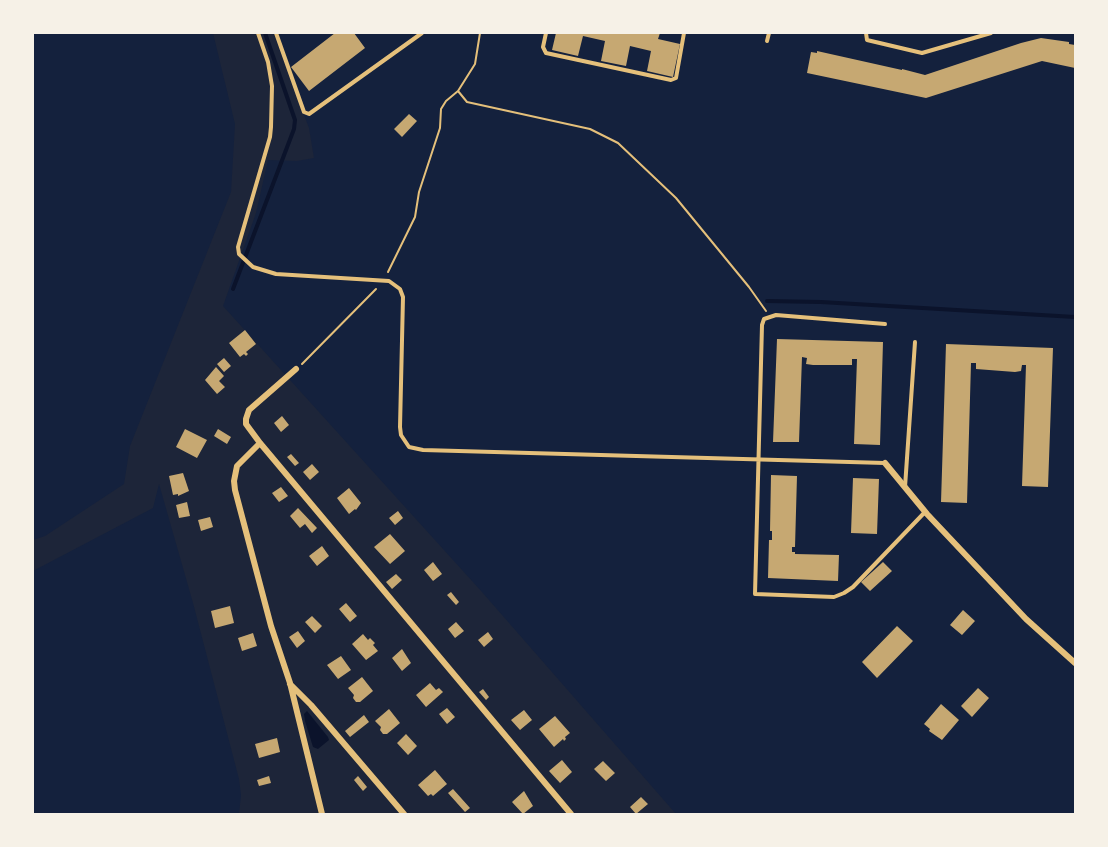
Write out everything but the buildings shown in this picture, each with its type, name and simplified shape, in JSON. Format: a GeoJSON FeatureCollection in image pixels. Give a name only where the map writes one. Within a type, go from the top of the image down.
{"type":"FeatureCollection","features":[{"type":"Feature","properties":{"kind":"street"},"geometry":{"type":"LineString","coordinates":[[296,369],[249,410],[246,424],[571,814]]}},
{"type":"Feature","properties":{"kind":"street"},"geometry":{"type":"LineString","coordinates":[[260,443],[237,466],[235,490],[290,684],[322,814]]}},
{"type":"Feature","properties":{"kind":"street"},"geometry":{"type":"LineString","coordinates":[[885,463],[925,512],[1026,619],[1075,663]]}},
{"type":"Feature","properties":{"kind":"street"},"geometry":{"type":"LineString","coordinates":[[290,684],[311,705],[404,814]]}},
{"type":"Feature","properties":{"kind":"lane"},"geometry":{"type":"LineString","coordinates":[[258,33],[268,62],[272,86],[271,127],[238,247],[239,254],[253,267],[276,274],[384,280],[394,284],[404,297],[400,427],[401,435],[409,447],[423,450],[885,463]]}},
{"type":"Feature","properties":{"kind":"lane"},"geometry":{"type":"LineString","coordinates":[[276,33],[304,112],[309,114],[422,33]]}},
{"type":"Feature","properties":{"kind":"lane"},"geometry":{"type":"LineString","coordinates":[[546,33],[543,47],[546,53],[671,80],[676,78],[684,33]]}},
{"type":"Feature","properties":{"kind":"lane"},"geometry":{"type":"LineString","coordinates":[[767,41],[769,33]]}},
{"type":"Feature","properties":{"kind":"lane"},"geometry":{"type":"LineString","coordinates":[[866,33],[867,40],[922,53],[988,33]]}},
{"type":"Feature","properties":{"kind":"lane"},"geometry":{"type":"LineString","coordinates":[[885,324],[769,316],[764,319],[754,594],[834,597],[853,587],[925,512]]}},
{"type":"Feature","properties":{"kind":"lane"},"geometry":{"type":"LineString","coordinates":[[905,488],[915,342]]}},
{"type":"Feature","properties":{"kind":"path"},"geometry":{"type":"LineString","coordinates":[[296,369],[384,280],[415,217],[420,192],[440,128],[441,110],[446,100],[458,91],[475,64],[480,33]]}},
{"type":"Feature","properties":{"kind":"path"},"geometry":{"type":"LineString","coordinates":[[458,91],[467,102],[590,129],[618,143],[676,198],[749,287],[769,316]]}},
{"type":"Feature","properties":{"kind":"shaded area"},"geometry":{"type":"Polygon","coordinates":[[[213,33],[273,33],[309,128],[314,158],[297,161],[268,160],[256,213],[223,306],[482,592],[676,814],[239,814],[241,795],[239,779],[159,484],[153,508],[33,571],[33,540],[45,536],[124,484],[130,446],[231,192],[235,124],[213,33]]]}},
{"type":"Feature","properties":{"kind":"shaded area"},"geometry":{"type":"Polygon","coordinates":[[[307,711],[329,740],[318,749],[313,747],[305,721],[304,714],[307,711]]]}},
{"type":"Feature","properties":{"kind":"waterway"},"geometry":{"type":"LineString","coordinates":[[233,289],[294,129],[295,120],[265,33]]}},
{"type":"Feature","properties":{"kind":"waterway"},"geometry":{"type":"LineString","coordinates":[[767,301],[821,302],[1075,317]]}}]}
